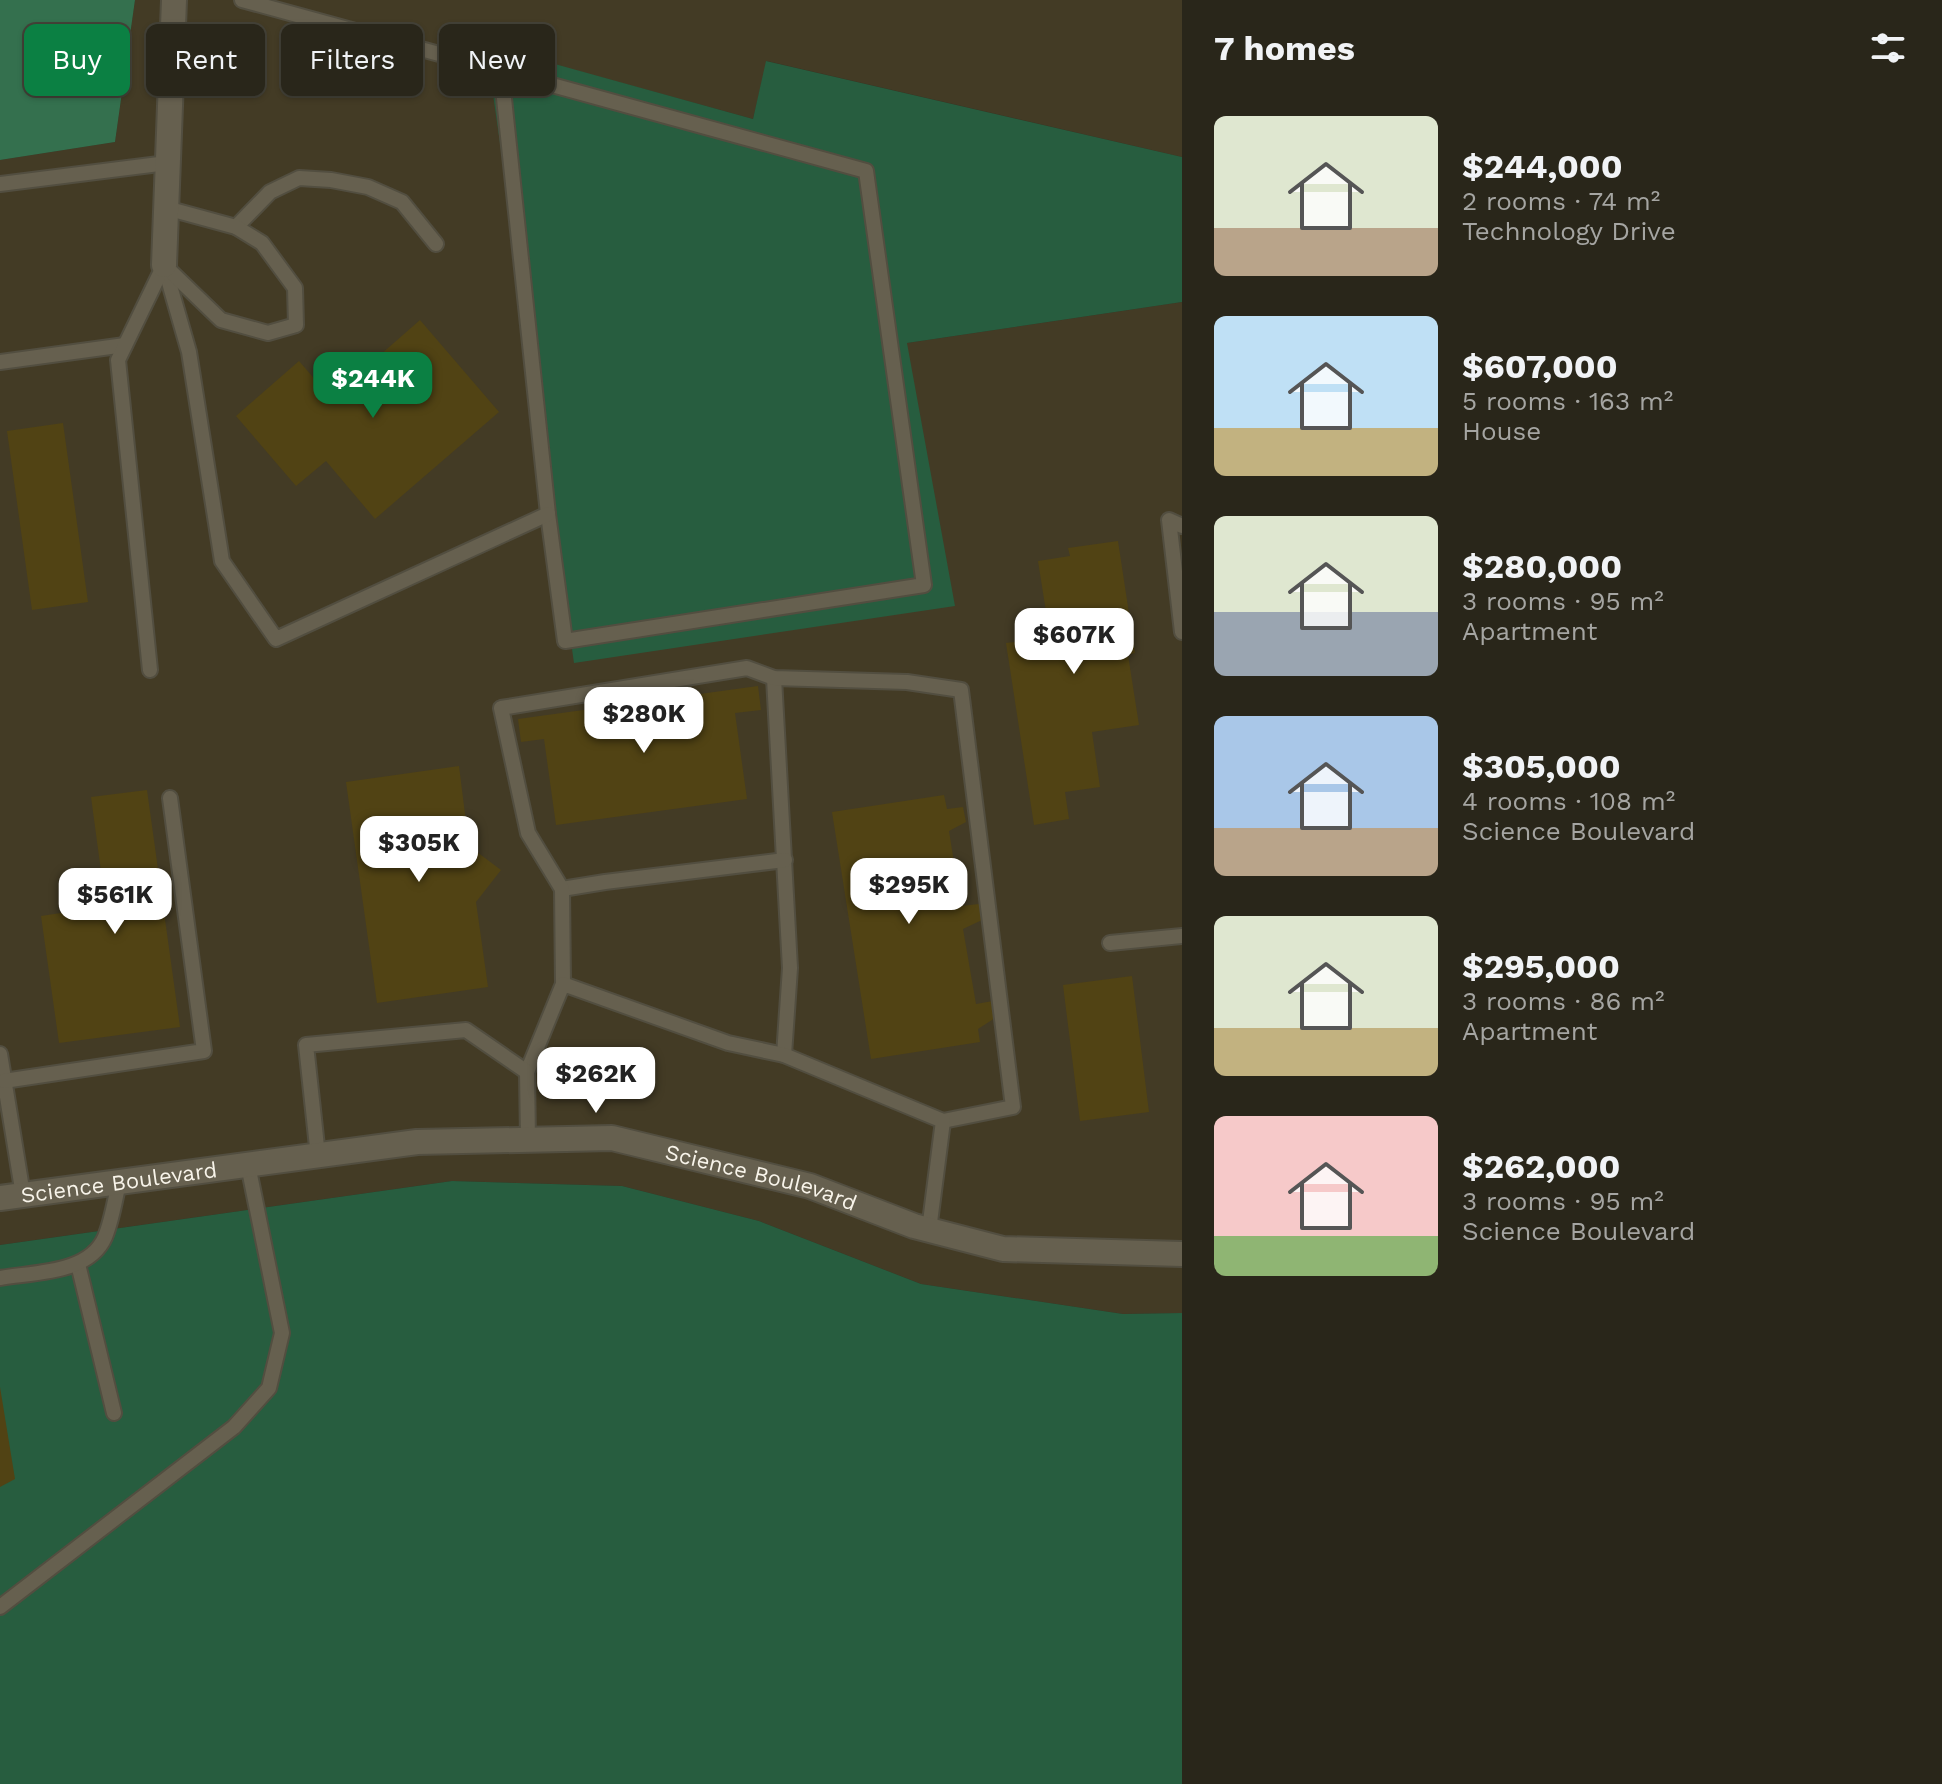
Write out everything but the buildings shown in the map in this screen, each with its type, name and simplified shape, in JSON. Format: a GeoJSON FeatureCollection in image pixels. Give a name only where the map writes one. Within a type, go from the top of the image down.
{"type":"FeatureCollection","features":[{"type":"Feature","properties":{"kind":"street"},"geometry":{"type":"LineString","coordinates":[[164,265],[174,0]]}},
{"type":"Feature","properties":{"kind":"street","name":"Science Boulevard"},"geometry":{"type":"LineString","coordinates":[[12,1197],[417,1142],[612,1138],[810,1186],[929,1230],[1003,1249],[1182,1254]]}},
{"type":"Feature","properties":{"kind":"lane"},"geometry":{"type":"LineString","coordinates":[[242,0],[439,53]]}},
{"type":"Feature","properties":{"kind":"lane"},"geometry":{"type":"LineString","coordinates":[[504,96],[548,514],[565,641],[924,585],[866,171],[555,85]]}},
{"type":"Feature","properties":{"kind":"lane"},"geometry":{"type":"LineString","coordinates":[[0,184],[167,163]]}},
{"type":"Feature","properties":{"kind":"lane"},"geometry":{"type":"LineString","coordinates":[[236,227],[270,192],[299,178],[331,180],[368,187],[402,202],[436,244]]}},
{"type":"Feature","properties":{"kind":"lane"},"geometry":{"type":"LineString","coordinates":[[164,265],[221,320],[268,333],[296,325],[295,288],[262,243],[236,227],[166,208]]}},
{"type":"Feature","properties":{"kind":"lane"},"geometry":{"type":"LineString","coordinates":[[164,265],[189,352],[222,561],[276,639],[548,514]]}},
{"type":"Feature","properties":{"kind":"lane"},"geometry":{"type":"LineString","coordinates":[[150,670],[118,360],[164,265]]}},
{"type":"Feature","properties":{"kind":"lane"},"geometry":{"type":"LineString","coordinates":[[0,362],[125,345]]}},
{"type":"Feature","properties":{"kind":"lane"},"geometry":{"type":"LineString","coordinates":[[1182,526],[1169,520],[1182,632]]}},
{"type":"Feature","properties":{"kind":"lane"},"geometry":{"type":"LineString","coordinates":[[528,1140],[527,1072],[563,984],[562,889],[528,833],[501,708],[747,668],[774,678],[907,682],[961,690],[1013,1107],[943,1121],[784,1055],[728,1043],[563,984]]}},
{"type":"Feature","properties":{"kind":"lane"},"geometry":{"type":"LineString","coordinates":[[774,678],[790,968],[784,1055]]}},
{"type":"Feature","properties":{"kind":"lane"},"geometry":{"type":"LineString","coordinates":[[4,1081],[204,1051],[170,798]]}},
{"type":"Feature","properties":{"kind":"lane"},"geometry":{"type":"LineString","coordinates":[[562,889],[785,860]]}},
{"type":"Feature","properties":{"kind":"lane"},"geometry":{"type":"LineString","coordinates":[[1110,943],[1182,936]]}},
{"type":"Feature","properties":{"kind":"lane"},"geometry":{"type":"LineString","coordinates":[[318,1156],[306,1045],[466,1030],[527,1072]]}},
{"type":"Feature","properties":{"kind":"lane"},"geometry":{"type":"LineString","coordinates":[[0,1054],[12,1197]]}},
{"type":"Feature","properties":{"kind":"lane"},"geometry":{"type":"LineString","coordinates":[[929,1230],[943,1121]]}},
{"type":"Feature","properties":{"kind":"lane"},"geometry":{"type":"LineString","coordinates":[[0,1607],[234,1427],[269,1388],[282,1333],[248,1165]]}},
{"type":"Feature","properties":{"kind":"lane"},"geometry":{"type":"LineString","coordinates":[[0,1278],[78,1264],[95,1252],[105,1238],[119,1182]]}},
{"type":"Feature","properties":{"kind":"lane"},"geometry":{"type":"LineString","coordinates":[[78,1264],[114,1413]]}},
{"type":"Feature","properties":{"kind":"shaded area"},"geometry":{"type":"Polygon","coordinates":[[[135,0],[1182,0],[1182,157],[767,61],[753,119],[555,65],[555,24],[439,24],[439,96],[555,94],[907,343],[1182,302],[1182,1313],[1123,1314],[921,1284],[759,1221],[622,1186],[452,1181],[0,1245],[0,160],[115,142],[121,96],[130,96],[130,36],[135,0]]]}},
{"type":"Feature","properties":{"kind":"green space"},"geometry":{"type":"Polygon","coordinates":[[[0,0],[135,0],[130,36],[130,24],[24,24],[24,96],[121,96],[115,142],[0,160],[0,0]]]}},
{"type":"Feature","properties":{"kind":"green space"},"geometry":{"type":"Polygon","coordinates":[[[766,61],[1182,157],[1182,302],[907,343],[955,606],[574,663],[493,96],[555,96],[555,64],[753,119],[766,61]]]}},
{"type":"Feature","properties":{"kind":"green space"},"geometry":{"type":"Polygon","coordinates":[[[452,1181],[622,1186],[759,1221],[921,1284],[1123,1314],[1182,1313],[1182,1784],[0,1784],[0,1245],[452,1181]]]}}]}
